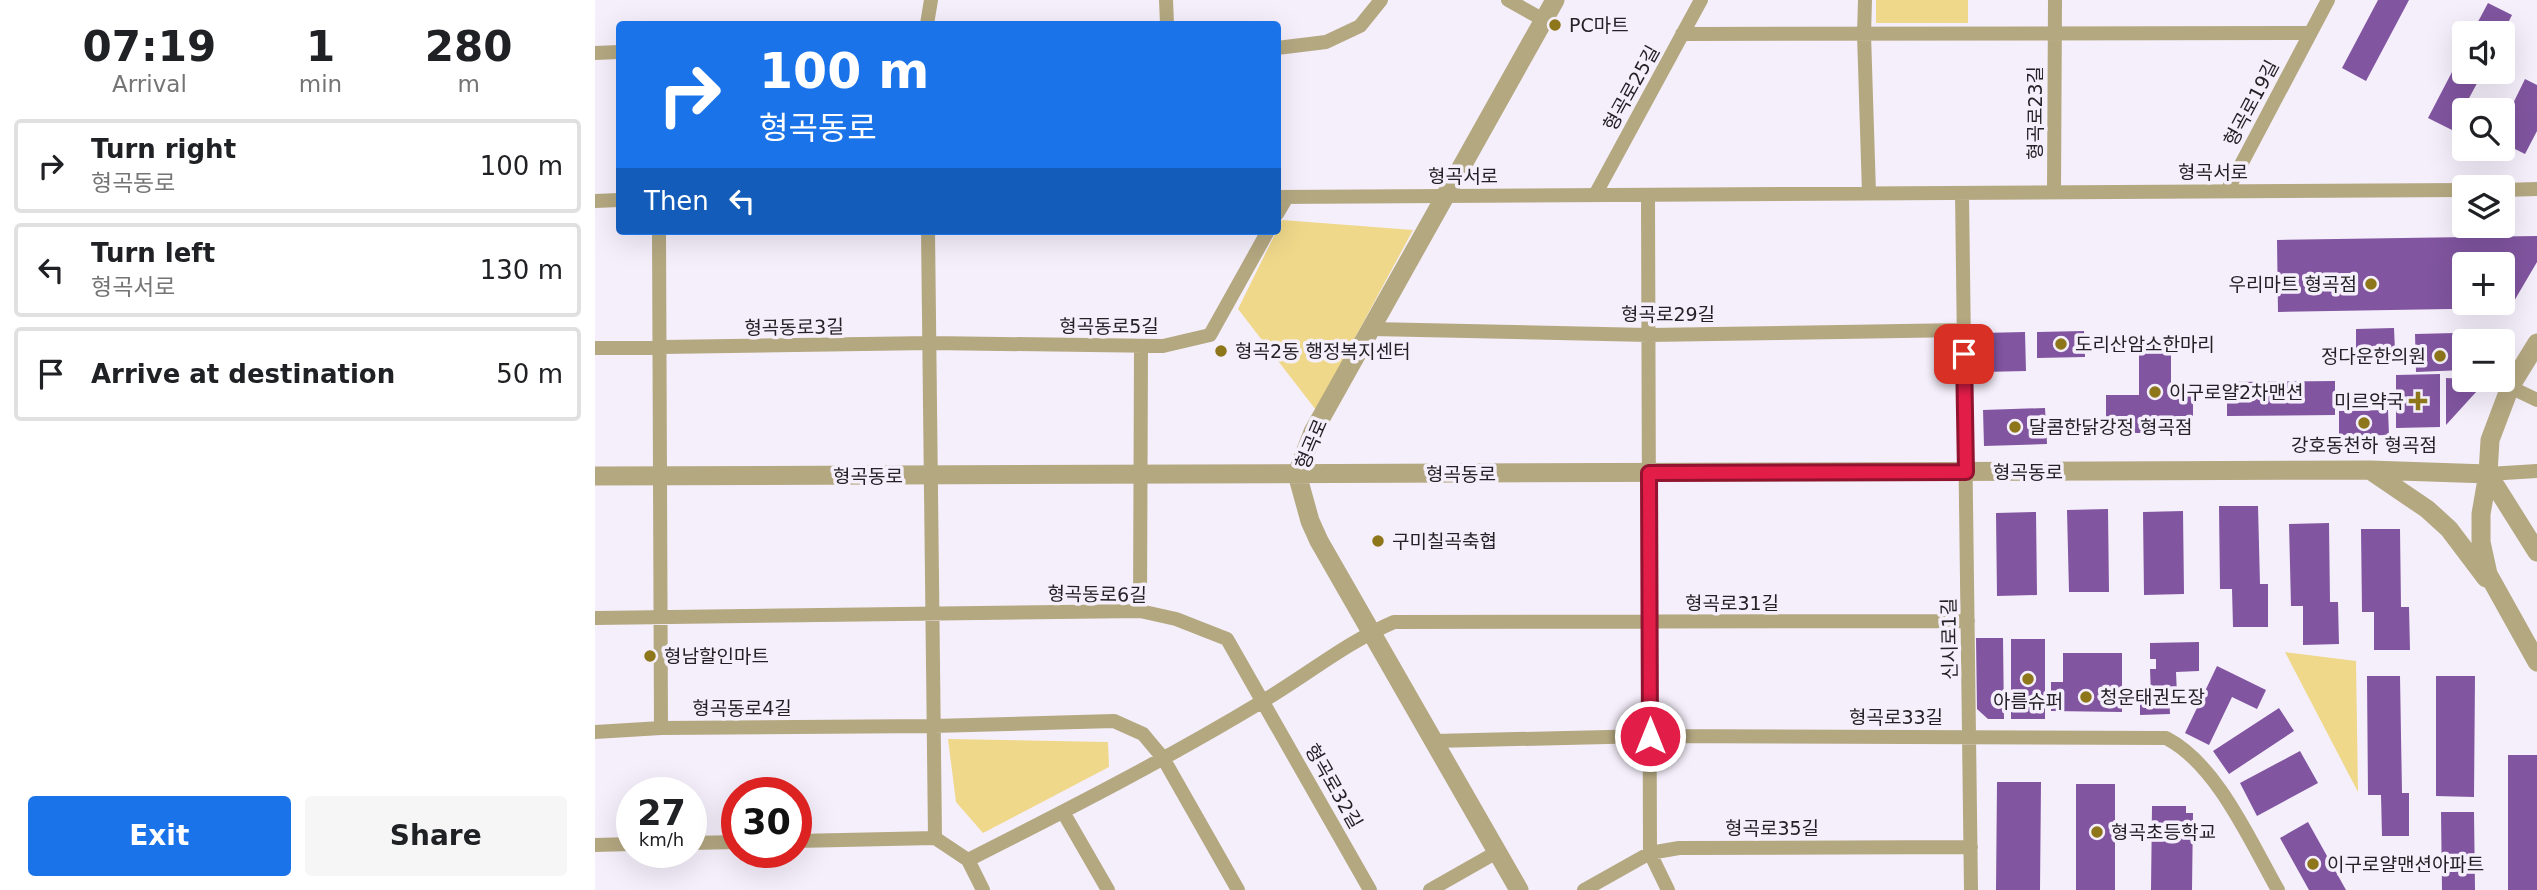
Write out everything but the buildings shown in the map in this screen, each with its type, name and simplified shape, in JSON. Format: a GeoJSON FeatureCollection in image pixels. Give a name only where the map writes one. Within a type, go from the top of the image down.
{"type":"FeatureCollection","features":[{"type":"Feature","properties":{"kind":"street"},"geometry":{"type":"LineString","coordinates":[[928,21],[931,0]]}},
{"type":"Feature","properties":{"kind":"street"},"geometry":{"type":"LineString","coordinates":[[1166,0],[1167,21]]}},
{"type":"Feature","properties":{"kind":"street"},"geometry":{"type":"LineString","coordinates":[[1281,48],[1326,42],[1360,26],[1381,0]]}},
{"type":"Feature","properties":{"kind":"street"},"geometry":{"type":"LineString","coordinates":[[1508,0],[1544,20]]}},
{"type":"Feature","properties":{"kind":"street","name":"형곡로"},"geometry":{"type":"LineString","coordinates":[[1519,890],[1319,541],[1310,521],[1297,474],[1313,432],[1555,0]]}},
{"type":"Feature","properties":{"kind":"street","name":"형곡로25길"},"geometry":{"type":"LineString","coordinates":[[1595,195],[1701,0]]}},
{"type":"Feature","properties":{"kind":"street"},"geometry":{"type":"LineString","coordinates":[[1865,0],[1869,193]]}},
{"type":"Feature","properties":{"kind":"street","name":"형곡로23길"},"geometry":{"type":"LineString","coordinates":[[2054,192],[2055,0]]}},
{"type":"Feature","properties":{"kind":"street","name":"형곡로19길"},"geometry":{"type":"LineString","coordinates":[[2227,191],[2328,0]]}},
{"type":"Feature","properties":{"kind":"street","name":"형곡로19길"},"geometry":{"type":"LineString","coordinates":[[2055,34],[2310,33]]}},
{"type":"Feature","properties":{"kind":"street"},"geometry":{"type":"LineString","coordinates":[[1682,34],[2055,34]]}},
{"type":"Feature","properties":{"kind":"street"},"geometry":{"type":"LineString","coordinates":[[595,52],[616,52]]}},
{"type":"Feature","properties":{"kind":"street","name":"형곡서로"},"geometry":{"type":"LineString","coordinates":[[1282,197],[2452,190]]}},
{"type":"Feature","properties":{"kind":"street"},"geometry":{"type":"LineString","coordinates":[[2515,190],[2537,190]]}},
{"type":"Feature","properties":{"kind":"street"},"geometry":{"type":"LineString","coordinates":[[1962,193],[1966,472]]}},
{"type":"Feature","properties":{"kind":"street"},"geometry":{"type":"LineString","coordinates":[[1648,195],[1650,853],[1668,890]]}},
{"type":"Feature","properties":{"kind":"street"},"geometry":{"type":"LineString","coordinates":[[595,201],[616,200]]}},
{"type":"Feature","properties":{"kind":"street"},"geometry":{"type":"LineString","coordinates":[[659,235],[661,728]]}},
{"type":"Feature","properties":{"kind":"street"},"geometry":{"type":"LineString","coordinates":[[928,235],[935,838]]}},
{"type":"Feature","properties":{"kind":"street","name":"형곡동로5길"},"geometry":{"type":"LineString","coordinates":[[930,343],[1163,346],[1210,335],[1266,235]]}},
{"type":"Feature","properties":{"kind":"street","name":"형곡로29길"},"geometry":{"type":"LineString","coordinates":[[1372,329],[1649,335],[1964,330]]}},
{"type":"Feature","properties":{"kind":"street","name":"형곡동로3길"},"geometry":{"type":"LineString","coordinates":[[595,348],[930,343]]}},
{"type":"Feature","properties":{"kind":"street"},"geometry":{"type":"LineString","coordinates":[[2515,379],[2537,343]]}},
{"type":"Feature","properties":{"kind":"street"},"geometry":{"type":"LineString","coordinates":[[1140,611],[1142,346]]}},
{"type":"Feature","properties":{"kind":"street"},"geometry":{"type":"LineString","coordinates":[[2515,389],[2537,400]]}},
{"type":"Feature","properties":{"kind":"street"},"geometry":{"type":"LineString","coordinates":[[2496,591],[2483,557],[2481,514],[2488,474],[2490,440],[2508,392]]}},
{"type":"Feature","properties":{"kind":"street"},"geometry":{"type":"LineString","coordinates":[[2370,470],[2427,509],[2449,529],[2496,591],[2537,662]]}},
{"type":"Feature","properties":{"kind":"street","name":"형곡동로"},"geometry":{"type":"LineString","coordinates":[[595,476],[2370,470],[2488,474],[2537,471]]}},
{"type":"Feature","properties":{"kind":"street","name":"신시로1길"},"geometry":{"type":"LineString","coordinates":[[1966,472],[1972,890]]}},
{"type":"Feature","properties":{"kind":"street"},"geometry":{"type":"LineString","coordinates":[[2488,474],[2537,552]]}},
{"type":"Feature","properties":{"kind":"street","name":"형곡동로6길"},"geometry":{"type":"LineString","coordinates":[[932,614],[1140,611],[1176,619],[1227,639],[1263,701]]}},
{"type":"Feature","properties":{"kind":"street"},"geometry":{"type":"LineString","coordinates":[[595,618],[932,614]]}},
{"type":"Feature","properties":{"kind":"street","name":"형곡로31길"},"geometry":{"type":"LineString","coordinates":[[1372,632],[1394,622],[1968,621]]}},
{"type":"Feature","properties":{"kind":"street"},"geometry":{"type":"LineString","coordinates":[[968,860],[1163,758],[1263,701],[1372,632]]}},
{"type":"Feature","properties":{"kind":"street","name":"형곡로32길"},"geometry":{"type":"LineString","coordinates":[[1263,701],[1370,890]]}},
{"type":"Feature","properties":{"kind":"street"},"geometry":{"type":"LineString","coordinates":[[933,726],[1114,721],[1143,734],[1163,758],[1238,890]]}},
{"type":"Feature","properties":{"kind":"street","name":"형곡동로4길"},"geometry":{"type":"LineString","coordinates":[[595,732],[661,728],[933,726]]}},
{"type":"Feature","properties":{"kind":"street","name":"형곡로33길"},"geometry":{"type":"LineString","coordinates":[[1434,741],[1650,736],[2166,738],[2182,746],[2216,782],[2279,890]]}},
{"type":"Feature","properties":{"kind":"street"},"geometry":{"type":"LineString","coordinates":[[1063,812],[1108,890]]}},
{"type":"Feature","properties":{"kind":"street"},"geometry":{"type":"LineString","coordinates":[[812,841],[935,838],[968,860],[983,890]]}},
{"type":"Feature","properties":{"kind":"street"},"geometry":{"type":"LineString","coordinates":[[595,845],[616,844]]}},
{"type":"Feature","properties":{"kind":"street","name":"형곡로35길"},"geometry":{"type":"LineString","coordinates":[[1584,890],[1650,853],[1679,848],[1971,847]]}},
{"type":"Feature","properties":{"kind":"street"},"geometry":{"type":"LineString","coordinates":[[1430,890],[1497,852]]}},
{"type":"Feature","properties":{"kind":"shaded area"},"geometry":{"type":"Polygon","coordinates":[[[1876,0],[1968,0],[1968,23],[1876,23],[1876,0]]]}},
{"type":"Feature","properties":{"kind":"shaded area"},"geometry":{"type":"Polygon","coordinates":[[[1281,222],[1413,230],[1316,410],[1238,309],[1275,235],[1281,235],[1281,222]]]}},
{"type":"Feature","properties":{"kind":"shaded area"},"geometry":{"type":"Polygon","coordinates":[[[2285,652],[2356,661],[2358,792],[2285,652]]]}},
{"type":"Feature","properties":{"kind":"shaded area"},"geometry":{"type":"Polygon","coordinates":[[[948,739],[1108,742],[1109,767],[983,833],[956,802],[948,739]]]}},
{"type":"Feature","properties":{"kind":"place","name":"PC마트"},"geometry":{"type":"Point","coordinates":[1555,25]}},
{"type":"Feature","properties":{"kind":"place","name":"우리마트 형곡점"},"geometry":{"type":"Point","coordinates":[2371,284]}},
{"type":"Feature","properties":{"kind":"place","name":"도리산암소한마리"},"geometry":{"type":"Point","coordinates":[2061,344]}},
{"type":"Feature","properties":{"kind":"place","name":"형곡2동 행정복지센터"},"geometry":{"type":"Point","coordinates":[1221,351]}},
{"type":"Feature","properties":{"kind":"place","name":"정다운한의원"},"geometry":{"type":"Point","coordinates":[2440,356]}},
{"type":"Feature","properties":{"kind":"place","name":"이구로얄2차맨션"},"geometry":{"type":"Point","coordinates":[2155,392]}},
{"type":"Feature","properties":{"kind":"place","name":"미르약국"},"geometry":{"type":"Point","coordinates":[2418,401]}},
{"type":"Feature","properties":{"kind":"place","name":"강호동천하 형곡점"},"geometry":{"type":"Point","coordinates":[2364,423]}},
{"type":"Feature","properties":{"kind":"place","name":"달콤한닭강정 형곡점"},"geometry":{"type":"Point","coordinates":[2015,427]}},
{"type":"Feature","properties":{"kind":"place","name":"구미칠곡축협"},"geometry":{"type":"Point","coordinates":[1378,541]}},
{"type":"Feature","properties":{"kind":"place","name":"형남할인마트"},"geometry":{"type":"Point","coordinates":[650,656]}},
{"type":"Feature","properties":{"kind":"place","name":"아름슈퍼"},"geometry":{"type":"Point","coordinates":[2028,679]}},
{"type":"Feature","properties":{"kind":"place","name":"청운태권도장"},"geometry":{"type":"Point","coordinates":[2086,697]}},
{"type":"Feature","properties":{"kind":"place","name":"형곡초등학교"},"geometry":{"type":"Point","coordinates":[2097,832]}},
{"type":"Feature","properties":{"kind":"place","name":"이구로얄맨션아파트"},"geometry":{"type":"Point","coordinates":[2313,864]}},
{"type":"Feature","properties":{"kind":"route"},"geometry":{"type":"LineString","coordinates":[[1650,736],[1649,473],[1966,472],[1964,354]]}}]}
